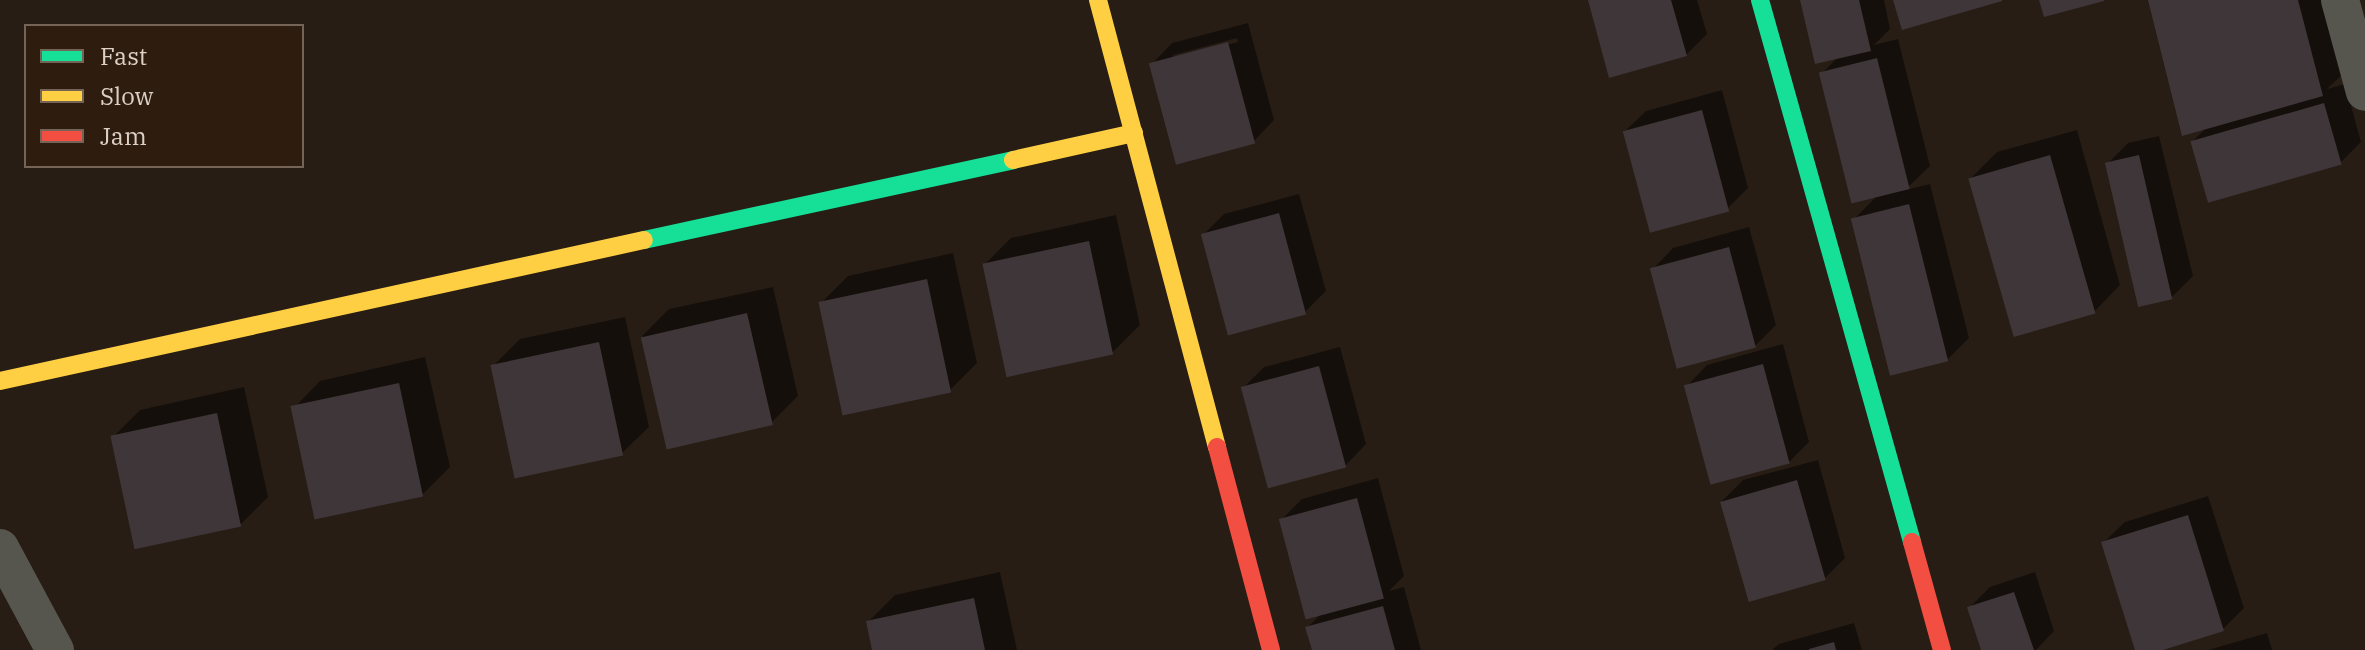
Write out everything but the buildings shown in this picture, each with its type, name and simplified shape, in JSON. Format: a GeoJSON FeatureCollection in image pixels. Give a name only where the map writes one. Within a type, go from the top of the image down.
{"type":"FeatureCollection","features":[{"type":"Feature","properties":{"kind":"street"},"geometry":{"type":"LineString","coordinates":[[1098,0],[1271,650]]}},
{"type":"Feature","properties":{"kind":"street"},"geometry":{"type":"LineString","coordinates":[[1760,0],[1942,650]]}},
{"type":"Feature","properties":{"kind":"street"},"geometry":{"type":"LineString","coordinates":[[2340,0],[2365,92]]}},
{"type":"Feature","properties":{"kind":"street"},"geometry":{"type":"LineString","coordinates":[[0,381],[1134,133]]}},
{"type":"Feature","properties":{"kind":"street"},"geometry":{"type":"LineString","coordinates":[[0,548],[55,650]]}},
{"type":"Feature","properties":{"kind":"traffic: fast"},"geometry":{"type":"LineString","coordinates":[[1760,0],[1912,542]]}},
{"type":"Feature","properties":{"kind":"traffic: fast"},"geometry":{"type":"LineString","coordinates":[[644,240],[1013,160]]}},
{"type":"Feature","properties":{"kind":"traffic: slow"},"geometry":{"type":"LineString","coordinates":[[1098,0],[1217,447]]}},
{"type":"Feature","properties":{"kind":"traffic: slow"},"geometry":{"type":"LineString","coordinates":[[1013,160],[1134,133]]}},
{"type":"Feature","properties":{"kind":"traffic: slow"},"geometry":{"type":"LineString","coordinates":[[0,381],[644,240]]}},
{"type":"Feature","properties":{"kind":"traffic: jam"},"geometry":{"type":"LineString","coordinates":[[1217,447],[1271,650]]}},
{"type":"Feature","properties":{"kind":"traffic: jam"},"geometry":{"type":"LineString","coordinates":[[1912,542],[1942,650]]}}]}
